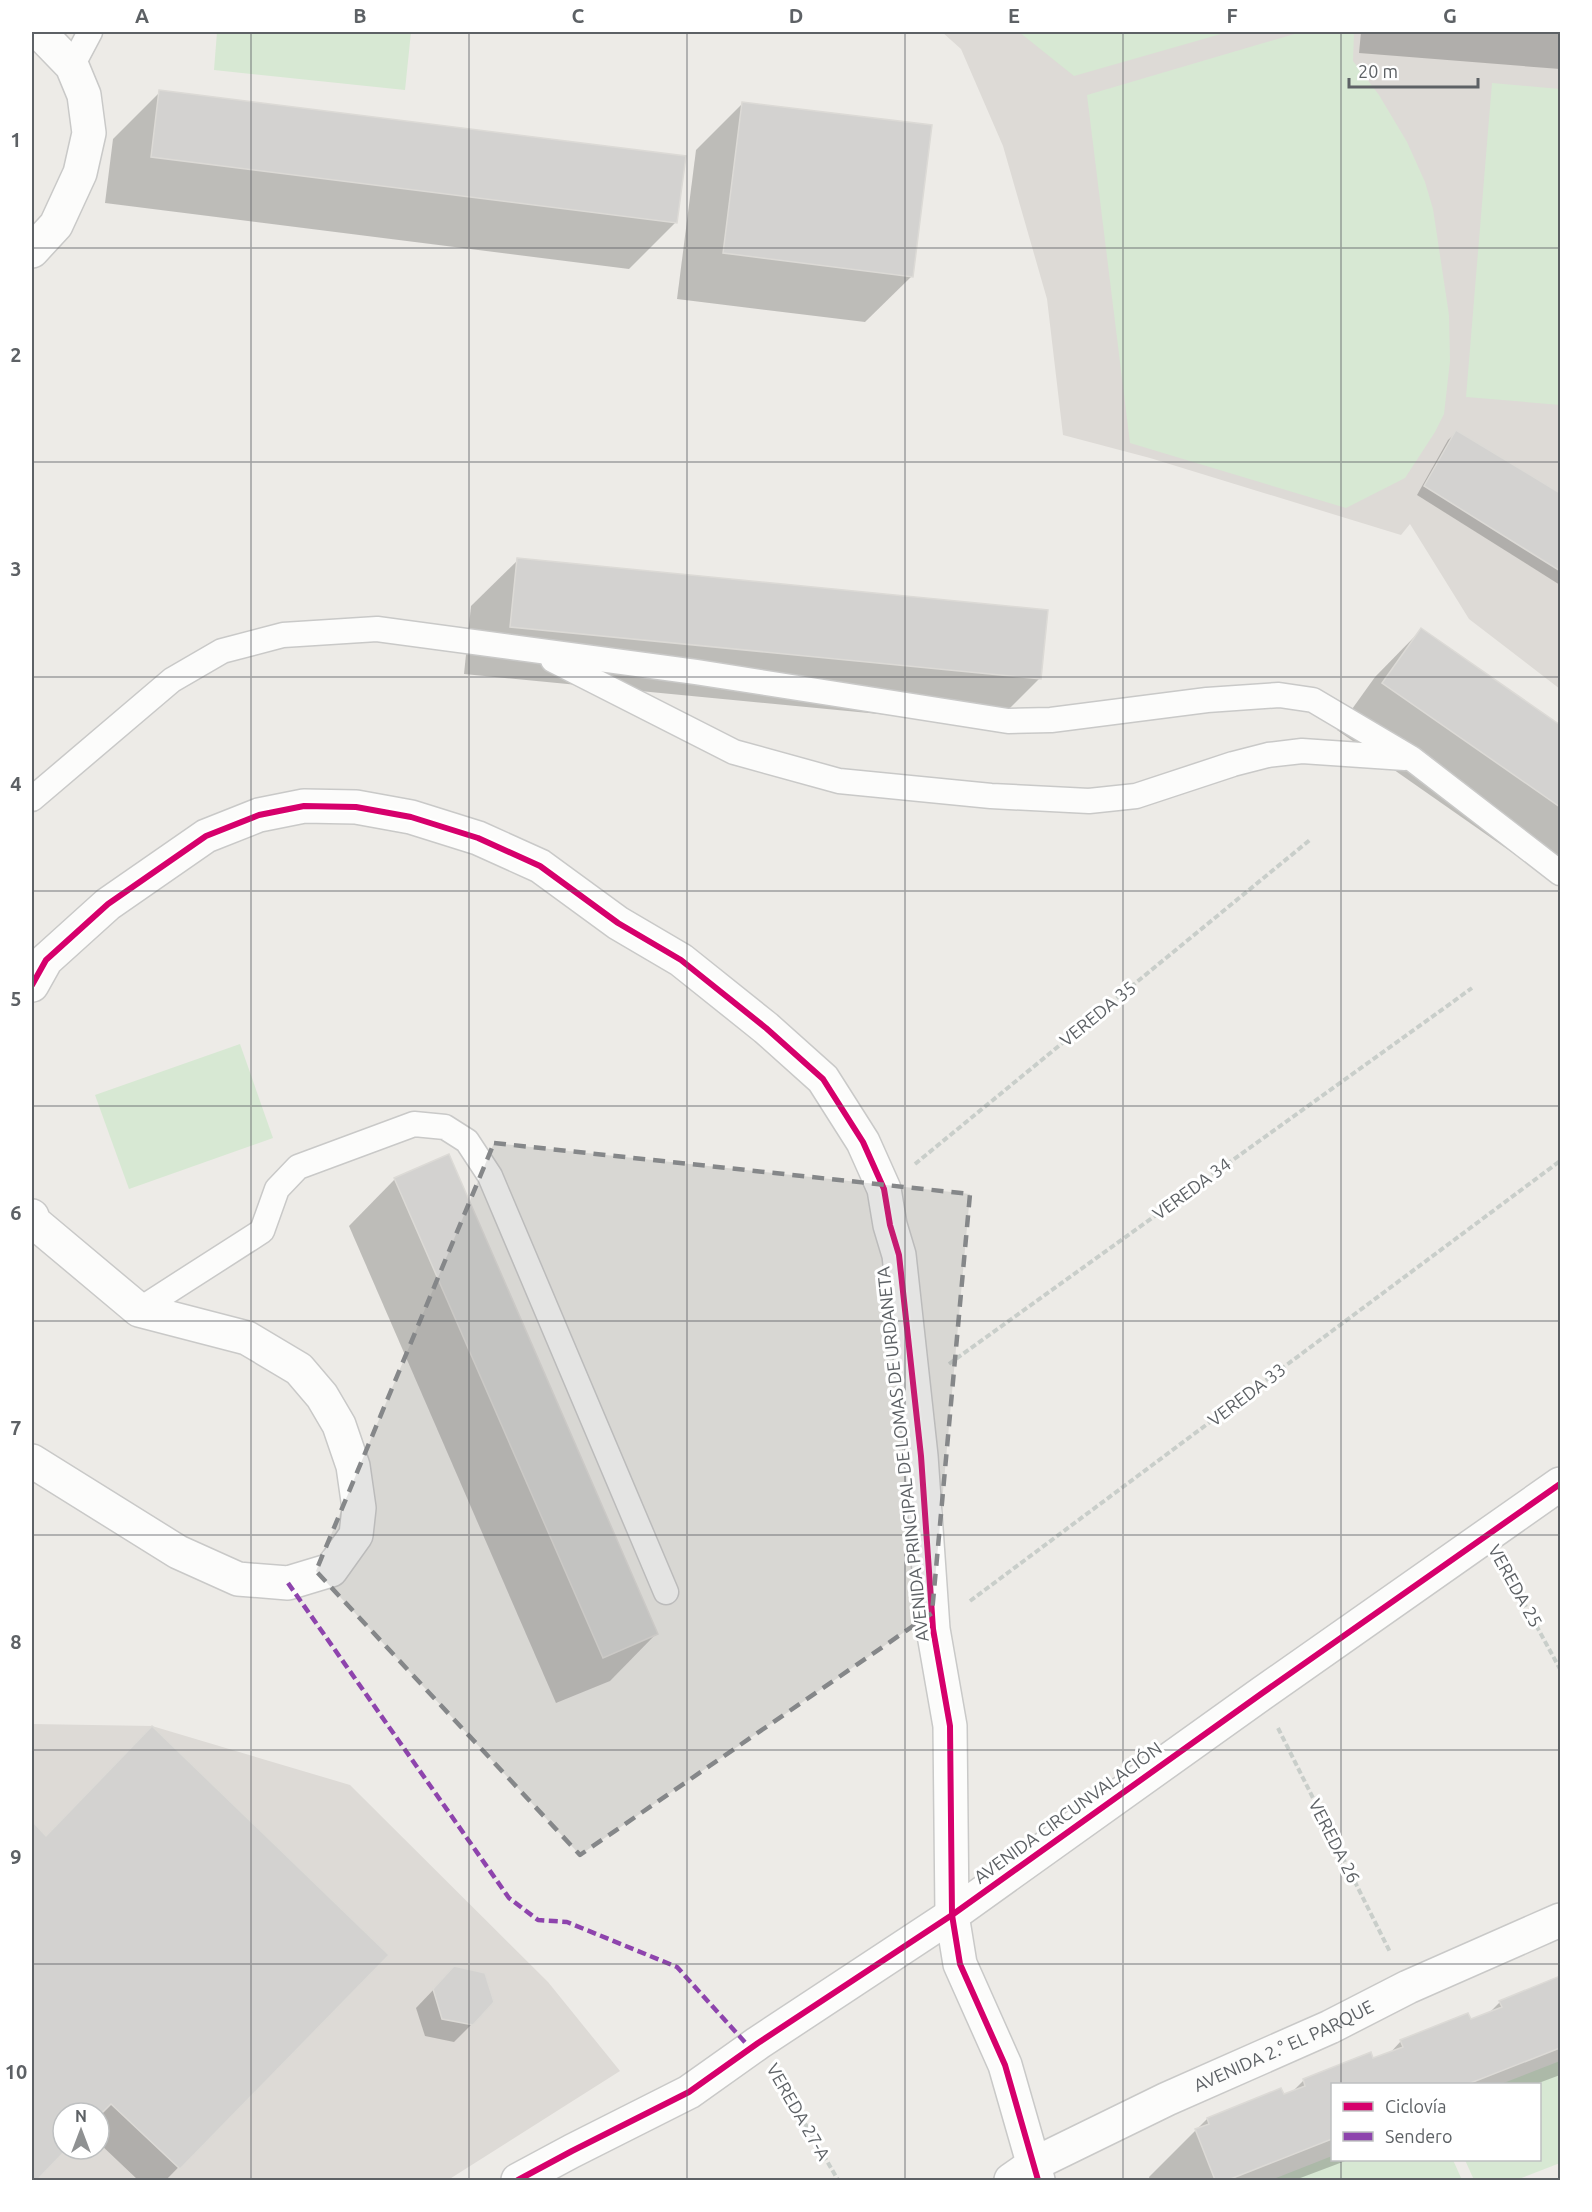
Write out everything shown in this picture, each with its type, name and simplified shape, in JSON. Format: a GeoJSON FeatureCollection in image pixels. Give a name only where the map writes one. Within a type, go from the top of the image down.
{"type":"FeatureCollection","features":[{"type":"Feature","properties":{"kind":"street"},"geometry":{"type":"LineString","coordinates":[[32,251],[56,225],[80,173],[89,133],[84,95],[72,66],[41,34],[33,32]]}},
{"type":"Feature","properties":{"kind":"street","name":"AVENIDA PRINCIPAL DE LOMAS DE URDANETA"},"geometry":{"type":"LineString","coordinates":[[32,985],[46,960],[108,904],[206,836],[260,815],[304,806],[356,807],[411,817],[478,838],[540,866],[618,923],[681,960],[766,1028],[823,1079],[863,1142],[884,1189],[890,1225],[899,1255],[921,1456],[933,1629],[950,1726],[952,1915],[960,1964],[1005,2065],[1028,2175]]}},
{"type":"Feature","properties":{"kind":"street"},"geometry":{"type":"LineString","coordinates":[[32,1220],[139,1310],[248,1338],[299,1369],[322,1395],[339,1425],[353,1466],[359,1508],[356,1534],[331,1570],[288,1583],[238,1579],[178,1552],[32,1461]]}},
{"type":"Feature","properties":{"kind":"street","name":"AVENIDA CIRCUNVALACIÓN"},"geometry":{"type":"LineString","coordinates":[[518,2181],[689,2091],[952,1915],[1560,1484]]}},
{"type":"Feature","properties":{"kind":"street","name":"AVENIDA 2.° EL PARQUE"},"geometry":{"type":"LineString","coordinates":[[1028,2175],[1167,2099],[1330,2027],[1408,1987],[1560,1920]]}},
{"type":"Feature","properties":{"kind":"lane"},"geometry":{"type":"LineString","coordinates":[[72,66],[90,32]]}},
{"type":"Feature","properties":{"kind":"lane"},"geometry":{"type":"LineString","coordinates":[[32,799],[172,680],[222,651],[283,635],[377,629],[696,672],[1008,721],[1051,720],[1207,700],[1279,694],[1313,700],[1410,758],[1560,873]]}},
{"type":"Feature","properties":{"kind":"lane"},"geometry":{"type":"LineString","coordinates":[[536,651],[734,752],[839,781],[991,796],[1089,801],[1136,796],[1268,755],[1302,751],[1410,758]]}},
{"type":"Feature","properties":{"kind":"lane"},"geometry":{"type":"LineString","coordinates":[[139,1310],[262,1231],[277,1189],[298,1167],[414,1124],[445,1127],[467,1141],[490,1176],[666,1592]]}},
{"type":"Feature","properties":{"kind":"highlighted area"},"geometry":{"type":"Polygon","coordinates":[[[494,1143],[970,1194],[932,1613],[580,1855],[316,1571],[494,1143]]]}},
{"type":"Feature","properties":{"kind":"shaded area"},"geometry":{"type":"Polygon","coordinates":[[[942,32],[1560,32],[1560,689],[1469,619],[1410,524],[1401,535],[1150,458],[1063,435],[1047,299],[1003,146],[961,49],[942,32]]]}},
{"type":"Feature","properties":{"kind":"shaded area"},"geometry":{"type":"Polygon","coordinates":[[[32,1724],[152,1726],[350,1785],[548,1982],[620,2071],[448,2180],[32,2180],[32,1724]]]}},
{"type":"Feature","properties":{"kind":"green space"},"geometry":{"type":"Polygon","coordinates":[[[217,32],[411,32],[405,90],[214,70],[217,32]]]}},
{"type":"Feature","properties":{"kind":"green space"},"geometry":{"type":"Polygon","coordinates":[[[1019,32],[1228,32],[1074,76],[1019,32]]]}},
{"type":"Feature","properties":{"kind":"green space"},"geometry":{"type":"Polygon","coordinates":[[[1301,32],[1354,32],[1353,61],[1379,95],[1407,142],[1425,182],[1433,209],[1449,315],[1450,361],[1444,414],[1435,432],[1405,478],[1346,508],[1130,443],[1087,95],[1301,32]]]}},
{"type":"Feature","properties":{"kind":"green space"},"geometry":{"type":"Polygon","coordinates":[[[1492,83],[1560,89],[1560,405],[1466,397],[1492,83]]]}},
{"type":"Feature","properties":{"kind":"green space"},"geometry":{"type":"Polygon","coordinates":[[[240,1044],[273,1138],[129,1189],[95,1095],[240,1044]]]}},
{"type":"Feature","properties":{"kind":"green space"},"geometry":{"type":"Polygon","coordinates":[[[1560,2061],[1560,2163],[1516,2180],[1474,2180],[1465,2161],[1541,2161],[1541,2083],[1504,2083],[1560,2061]]]}},
{"type":"Feature","properties":{"kind":"green space"},"geometry":{"type":"Polygon","coordinates":[[[1331,2156],[1331,2161],[1453,2161],[1462,2180],[1271,2180],[1331,2156]]]}},
{"type":"Feature","properties":{"kind":"building"},"geometry":{"type":"Polygon","coordinates":[[[159,90],[686,156],[677,223],[151,157],[159,90]]]}},
{"type":"Feature","properties":{"kind":"building"},"geometry":{"type":"Polygon","coordinates":[[[742,102],[932,125],[913,277],[723,253],[742,102]]]}},
{"type":"Feature","properties":{"kind":"building"},"geometry":{"type":"Polygon","coordinates":[[[1456,430],[1560,493],[1560,571],[1424,486],[1456,430]]]}},
{"type":"Feature","properties":{"kind":"building"},"geometry":{"type":"Polygon","coordinates":[[[517,558],[1048,610],[1041,679],[510,627],[517,558]]]}},
{"type":"Feature","properties":{"kind":"building"},"geometry":{"type":"Polygon","coordinates":[[[1421,628],[1560,725],[1560,807],[1382,683],[1421,628]]]}},
{"type":"Feature","properties":{"kind":"building"},"geometry":{"type":"Polygon","coordinates":[[[449,1154],[658,1634],[603,1658],[394,1178],[449,1154]]]}},
{"type":"Feature","properties":{"kind":"building"},"geometry":{"type":"Polygon","coordinates":[[[152,1726],[389,1955],[180,2169],[111,2104],[111,2101],[51,2101],[51,2161],[55,2161],[37,2180],[32,2180],[32,1821],[46,1836],[152,1726]]]}},
{"type":"Feature","properties":{"kind":"building"},"geometry":{"type":"Polygon","coordinates":[[[454,1966],[485,1973],[494,2002],[473,2025],[442,2019],[433,1989],[454,1966]]]}},
{"type":"Feature","properties":{"kind":"building"},"geometry":{"type":"Polygon","coordinates":[[[1560,1976],[1560,2048],[1471,2083],[1331,2083],[1331,2139],[1228,2180],[1215,2180],[1195,2129],[1209,2124],[1207,2118],[1281,2088],[1284,2094],[1305,2086],[1303,2079],[1371,2052],[1373,2058],[1403,2047],[1400,2040],[1468,2013],[1471,2019],[1502,2007],[1499,2001],[1560,1976]]]}},
{"type":"Feature","properties":{"kind":"marked path"},"geometry":{"type":"LineString","coordinates":[[288,1583],[509,1898],[538,1920],[567,1922],[677,1967],[751,2049]]}},
{"type":"Feature","properties":{"kind":"cycle path"},"geometry":{"type":"LineString","coordinates":[[32,985],[46,960],[108,904],[206,836],[259,815],[304,806],[356,807],[411,817],[478,838],[540,866],[618,923],[681,960],[766,1028],[823,1079],[863,1142],[884,1189],[890,1225],[899,1255],[921,1456],[933,1629],[950,1726],[952,1915],[960,1964],[1005,2065],[1038,2180]]}},
{"type":"Feature","properties":{"kind":"cycle path","name":"VEREDA 25"},"geometry":{"type":"LineString","coordinates":[[518,2180],[689,2092],[758,2043],[952,1915],[1560,1484]]}}]}
